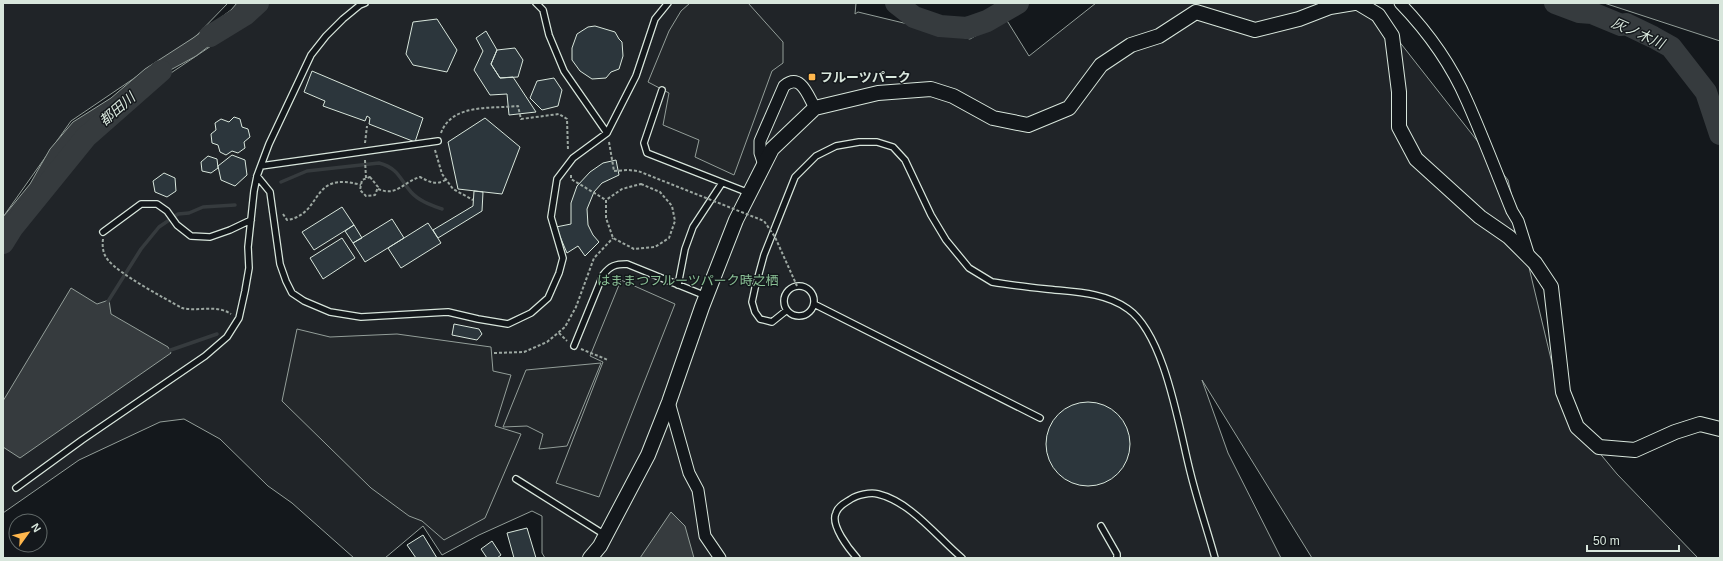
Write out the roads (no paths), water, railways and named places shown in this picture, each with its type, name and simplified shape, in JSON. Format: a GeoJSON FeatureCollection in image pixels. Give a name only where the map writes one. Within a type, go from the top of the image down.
{"type":"FeatureCollection","features":[{"type":"Feature","properties":{"kind":"street"},"geometry":{"type":"LineString","coordinates":[[590,558],[600,546],[648,455],[669,402],[706,296],[736,220],[749,194],[772,149],[815,108],[878,93],[931,89],[953,96],[993,118],[1028,125],[1069,108],[1101,65],[1131,46],[1159,36],[1196,12],[1255,30],[1299,19],[1330,7],[1354,3]]}},
{"type":"Feature","properties":{"kind":"street"},"geometry":{"type":"LineString","coordinates":[[1358,3],[1378,15],[1392,36],[1399,92],[1399,127],[1416,159],[1480,217],[1509,237],[1535,263],[1551,288],[1563,392],[1577,427],[1599,447],[1635,450],[1675,432],[1700,424],[1720,429]]}},
{"type":"Feature","properties":{"kind":"street"},"geometry":{"type":"LineString","coordinates":[[1400,3],[1424,30],[1445,60],[1467,100],[1509,204],[1518,221],[1529,257]]}},
{"type":"Feature","properties":{"kind":"street"},"geometry":{"type":"LineString","coordinates":[[764,165],[760,153],[760,141],[784,86],[790,81],[794,81],[803,86],[815,108]]}},
{"type":"Feature","properties":{"kind":"street"},"geometry":{"type":"LineString","coordinates":[[669,402],[689,473],[698,490],[705,536],[720,558]]}},
{"type":"Feature","properties":{"kind":"lane"},"geometry":{"type":"LineString","coordinates":[[16,488],[82,440],[205,356],[226,337],[239,318],[249,268],[248,247],[257,176],[269,144],[311,55],[343,18],[360,5],[366,3]]}},
{"type":"Feature","properties":{"kind":"lane"},"geometry":{"type":"LineString","coordinates":[[536,3],[543,10],[550,35],[564,71],[607,133]]}},
{"type":"Feature","properties":{"kind":"lane"},"geometry":{"type":"LineString","coordinates":[[257,176],[270,192],[280,264],[292,293],[304,302],[330,312],[361,317],[448,312],[508,324],[531,313],[548,298],[559,273],[563,258],[551,217],[557,179],[573,158],[607,133],[636,76],[655,19],[668,3]]}},
{"type":"Feature","properties":{"kind":"lane"},"geometry":{"type":"LineString","coordinates":[[662,90],[644,143],[647,153],[749,194]]}},
{"type":"Feature","properties":{"kind":"lane"},"geometry":{"type":"LineString","coordinates":[[261,166],[438,141]]}},
{"type":"Feature","properties":{"kind":"lane"},"geometry":{"type":"LineString","coordinates":[[787,310],[772,322],[760,319],[755,312],[752,302],[764,255],[795,177],[816,156],[836,146],[859,142],[877,142],[892,147],[905,160],[931,215],[946,240],[969,268],[992,282],[1092,295],[1110,300],[1127,308],[1142,323],[1157,351],[1174,400],[1190,471],[1215,558]]}},
{"type":"Feature","properties":{"kind":"lane"},"geometry":{"type":"LineString","coordinates":[[678,285],[685,249],[693,227],[722,183]]}},
{"type":"Feature","properties":{"kind":"lane"},"geometry":{"type":"LineString","coordinates":[[103,232],[141,204],[157,204],[168,211],[177,225],[191,236],[210,237],[251,220]]}},
{"type":"Feature","properties":{"kind":"lane"},"geometry":{"type":"LineString","coordinates":[[574,346],[603,275],[610,266],[627,264],[706,296]]}},
{"type":"Feature","properties":{"kind":"lane"},"geometry":{"type":"LineString","coordinates":[[797,286],[808,288],[813,294],[814,304],[807,315],[799,317],[790,314],[784,300],[786,293],[797,286]]}},
{"type":"Feature","properties":{"kind":"lane"},"geometry":{"type":"LineString","coordinates":[[814,304],[1040,418]]}},
{"type":"Feature","properties":{"kind":"lane"},"geometry":{"type":"LineString","coordinates":[[516,479],[605,535]]}},
{"type":"Feature","properties":{"kind":"lane"},"geometry":{"type":"LineString","coordinates":[[857,558],[841,536],[835,524],[835,515],[838,508],[854,497],[877,494],[897,502],[928,526],[962,558]]}},
{"type":"Feature","properties":{"kind":"lane"},"geometry":{"type":"LineString","coordinates":[[1101,526],[1117,554],[1117,558]]}},
{"type":"Feature","properties":{"kind":"waterway","name":"都田川"},"geometry":{"type":"LineString","coordinates":[[210,36],[246,14],[258,3]]}},
{"type":"Feature","properties":{"kind":"waterway","name":"都田川"},"geometry":{"type":"LineString","coordinates":[[896,3],[914,17],[940,26],[967,28],[987,21],[1018,3]]}},
{"type":"Feature","properties":{"kind":"waterway","name":"灰ノ木川"},"geometry":{"type":"LineString","coordinates":[[1555,3],[1579,12],[1592,13],[1621,25],[1626,24],[1671,47],[1706,92],[1720,134]]}},
{"type":"Feature","properties":{"kind":"waterway","name":"都田川"},"geometry":{"type":"LineString","coordinates":[[3,243],[13,227],[86,137],[161,71]]}},
{"type":"Feature","properties":{"kind":"waterway"},"geometry":{"type":"LineString","coordinates":[[281,182],[307,171],[379,163],[395,171],[411,192],[418,198],[442,209]]}},
{"type":"Feature","properties":{"kind":"waterway"},"geometry":{"type":"LineString","coordinates":[[107,303],[141,249],[159,227],[178,214],[189,213],[203,207],[235,205]]}},
{"type":"Feature","properties":{"kind":"waterway"},"geometry":{"type":"LineString","coordinates":[[165,352],[217,334]]}},
{"type":"Feature","properties":{"kind":"place","name":"フルーツパーク"},"geometry":{"type":"Point","coordinates":[812,77]}},
{"type":"Feature","properties":{"kind":"park label","name":"はままつフルーツパーク時之栖"},"geometry":{"type":"Point","coordinates":[688,280]}}]}
